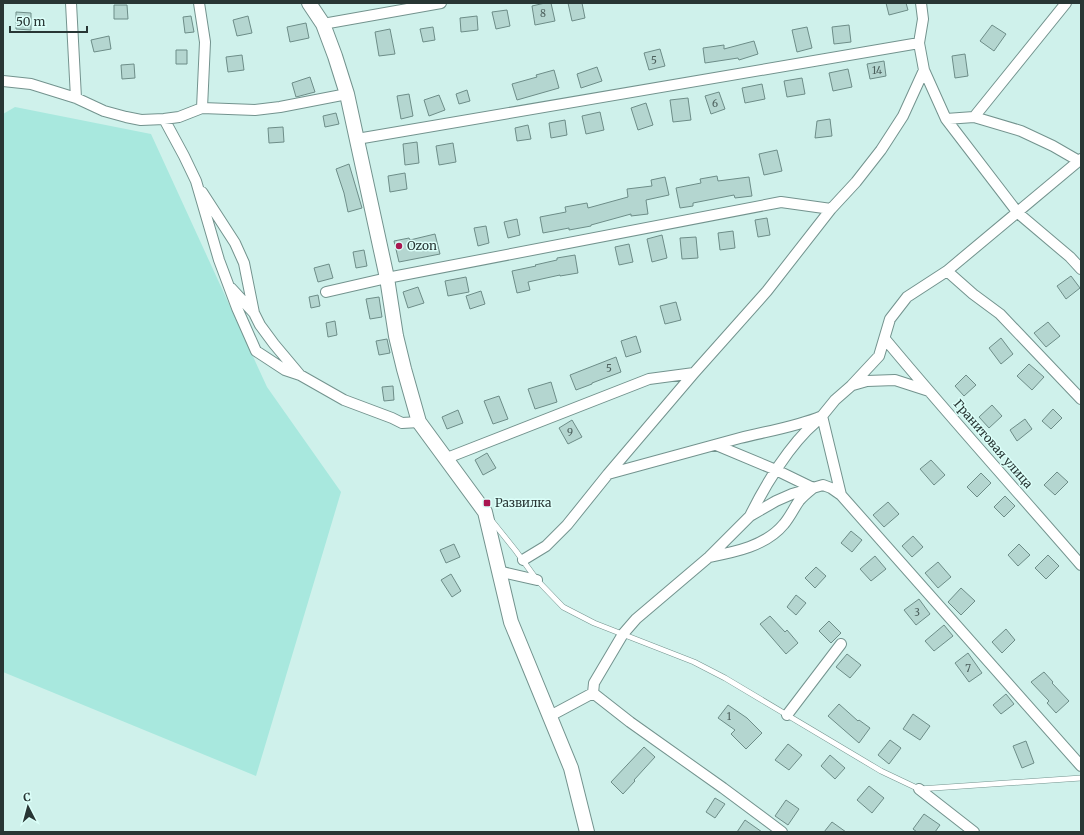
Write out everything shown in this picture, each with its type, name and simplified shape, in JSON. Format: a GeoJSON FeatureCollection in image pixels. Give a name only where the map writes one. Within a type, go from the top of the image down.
{"type":"FeatureCollection","features":[{"type":"Feature","properties":{"kind":"street"},"geometry":{"type":"LineString","coordinates":[[71,3],[76,98]]}},
{"type":"Feature","properties":{"kind":"street"},"geometry":{"type":"LineString","coordinates":[[199,3],[205,42],[202,108]]}},
{"type":"Feature","properties":{"kind":"street"},"geometry":{"type":"LineString","coordinates":[[309,3],[323,24],[347,94],[387,278],[396,336],[419,422],[447,458],[485,512],[511,622],[571,768],[587,832]]}},
{"type":"Feature","properties":{"kind":"street"},"geometry":{"type":"LineString","coordinates":[[323,24],[441,3]]}},
{"type":"Feature","properties":{"kind":"street"},"geometry":{"type":"LineString","coordinates":[[921,3],[923,19],[919,43],[924,70],[946,119],[1018,213],[1081,269]]}},
{"type":"Feature","properties":{"kind":"street"},"geometry":{"type":"LineString","coordinates":[[974,117],[1066,3]]}},
{"type":"Feature","properties":{"kind":"street"},"geometry":{"type":"LineString","coordinates":[[357,140],[919,43]]}},
{"type":"Feature","properties":{"kind":"street"},"geometry":{"type":"LineString","coordinates":[[522,560],[546,546],[567,525],[608,474],[767,291],[831,209],[856,182],[881,150],[903,116],[924,70]]}},
{"type":"Feature","properties":{"kind":"street"},"geometry":{"type":"LineString","coordinates":[[3,81],[31,84],[76,98],[104,111],[141,120],[179,117],[202,108],[255,110],[280,107],[347,94]]}},
{"type":"Feature","properties":{"kind":"street"},"geometry":{"type":"LineString","coordinates":[[750,516],[758,499],[776,470],[797,442],[835,400],[851,386],[879,356],[890,319],[907,297],[947,272],[1080,160],[1021,131],[974,117],[946,119]]}},
{"type":"Feature","properties":{"kind":"street"},"geometry":{"type":"LineString","coordinates":[[164,119],[196,181],[236,243],[244,263],[254,313],[260,325],[300,375]]}},
{"type":"Feature","properties":{"kind":"street"},"geometry":{"type":"LineString","coordinates":[[196,181],[219,260],[237,308],[256,351],[285,370],[300,375],[344,400],[402,423],[419,422]]}},
{"type":"Feature","properties":{"kind":"street"},"geometry":{"type":"LineString","coordinates":[[326,292],[387,278],[781,202],[831,209]]}},
{"type":"Feature","properties":{"kind":"street"},"geometry":{"type":"LineString","coordinates":[[947,272],[1000,314],[1081,399]]}},
{"type":"Feature","properties":{"kind":"street"},"geometry":{"type":"LineString","coordinates":[[228,284],[254,313]]}},
{"type":"Feature","properties":{"kind":"street","name":"Гранитовая улица"},"geometry":{"type":"LineString","coordinates":[[885,339],[1081,566]]}},
{"type":"Feature","properties":{"kind":"street"},"geometry":{"type":"LineString","coordinates":[[447,458],[649,379],[694,374]]}},
{"type":"Feature","properties":{"kind":"street"},"geometry":{"type":"LineString","coordinates":[[851,386],[866,381],[895,380],[929,391]]}},
{"type":"Feature","properties":{"kind":"street"},"geometry":{"type":"LineString","coordinates":[[608,474],[773,430],[799,425],[822,416]]}},
{"type":"Feature","properties":{"kind":"street"},"geometry":{"type":"LineString","coordinates":[[822,416],[841,495]]}},
{"type":"Feature","properties":{"kind":"street"},"geometry":{"type":"LineString","coordinates":[[716,445],[776,470],[813,488]]}},
{"type":"Feature","properties":{"kind":"street"},"geometry":{"type":"LineString","coordinates":[[593,693],[594,683],[624,634],[636,619],[709,557],[750,516],[776,501],[792,494],[823,485],[831,488],[841,495],[1081,766]]}},
{"type":"Feature","properties":{"kind":"street"},"geometry":{"type":"LineString","coordinates":[[709,557],[732,552],[758,543],[774,534],[784,524],[800,500],[813,488]]}},
{"type":"Feature","properties":{"kind":"street"},"geometry":{"type":"LineString","coordinates":[[498,572],[537,580]]}},
{"type":"Feature","properties":{"kind":"street"},"geometry":{"type":"LineString","coordinates":[[787,715],[841,644]]}},
{"type":"Feature","properties":{"kind":"street"},"geometry":{"type":"LineString","coordinates":[[550,716],[593,693]]}},
{"type":"Feature","properties":{"kind":"street"},"geometry":{"type":"LineString","coordinates":[[593,693],[630,722],[782,832]]}},
{"type":"Feature","properties":{"kind":"street"},"geometry":{"type":"LineString","coordinates":[[919,789],[974,832]]}},
{"type":"Feature","properties":{"kind":"lane"},"geometry":{"type":"LineString","coordinates":[[485,512],[516,550],[537,580],[563,607],[594,623],[694,662],[725,678],[882,771],[919,789],[1081,778]]}},
{"type":"Feature","properties":{"kind":"green space"},"geometry":{"type":"Polygon","coordinates":[[[15,107],[151,134],[267,387],[341,492],[256,776],[3,672],[3,114],[15,107]]]}},
{"type":"Feature","properties":{"kind":"building"},"geometry":{"type":"Polygon","coordinates":[[[551,3],[555,21],[535,25],[532,6],[551,3]]]}},
{"type":"Feature","properties":{"kind":"building"},"geometry":{"type":"Polygon","coordinates":[[[568,3],[582,3],[585,18],[572,21],[568,3]]]}},
{"type":"Feature","properties":{"kind":"building"},"geometry":{"type":"Polygon","coordinates":[[[886,3],[906,3],[908,10],[889,15],[886,3]]]}},
{"type":"Feature","properties":{"kind":"building"},"geometry":{"type":"Polygon","coordinates":[[[114,5],[127,5],[128,19],[114,19],[114,5]]]}},
{"type":"Feature","properties":{"kind":"building"},"geometry":{"type":"Polygon","coordinates":[[[507,10],[510,26],[496,29],[492,12],[507,10]]]}},
{"type":"Feature","properties":{"kind":"building"},"geometry":{"type":"Polygon","coordinates":[[[16,12],[31,13],[31,30],[16,29],[16,12]]]}},
{"type":"Feature","properties":{"kind":"building"},"geometry":{"type":"Polygon","coordinates":[[[191,16],[194,32],[185,33],[183,17],[191,16]]]}},
{"type":"Feature","properties":{"kind":"building"},"geometry":{"type":"Polygon","coordinates":[[[248,16],[252,33],[237,36],[233,20],[248,16]]]}},
{"type":"Feature","properties":{"kind":"building"},"geometry":{"type":"Polygon","coordinates":[[[477,16],[478,30],[461,32],[460,18],[477,16]]]}},
{"type":"Feature","properties":{"kind":"building"},"geometry":{"type":"Polygon","coordinates":[[[306,23],[309,38],[290,42],[287,27],[306,23]]]}},
{"type":"Feature","properties":{"kind":"building"},"geometry":{"type":"Polygon","coordinates":[[[849,25],[851,42],[834,44],[832,27],[849,25]]]}},
{"type":"Feature","properties":{"kind":"building"},"geometry":{"type":"Polygon","coordinates":[[[992,25],[1006,34],[994,51],[980,41],[992,25]]]}},
{"type":"Feature","properties":{"kind":"building"},"geometry":{"type":"Polygon","coordinates":[[[433,27],[435,40],[423,42],[420,29],[433,27]]]}},
{"type":"Feature","properties":{"kind":"building"},"geometry":{"type":"Polygon","coordinates":[[[807,27],[812,48],[797,52],[792,30],[807,27]]]}},
{"type":"Feature","properties":{"kind":"building"},"geometry":{"type":"Polygon","coordinates":[[[390,29],[395,54],[379,56],[375,32],[390,29]]]}},
{"type":"Feature","properties":{"kind":"building"},"geometry":{"type":"Polygon","coordinates":[[[109,36],[111,49],[94,52],[91,40],[109,36]]]}},
{"type":"Feature","properties":{"kind":"building"},"geometry":{"type":"Polygon","coordinates":[[[754,41],[758,54],[739,60],[738,58],[705,63],[703,48],[724,45],[724,49],[754,41]]]}},
{"type":"Feature","properties":{"kind":"building"},"geometry":{"type":"Polygon","coordinates":[[[660,49],[665,66],[649,70],[644,53],[660,49]]]}},
{"type":"Feature","properties":{"kind":"building"},"geometry":{"type":"Polygon","coordinates":[[[176,50],[187,50],[187,64],[176,64],[176,50]]]}},
{"type":"Feature","properties":{"kind":"building"},"geometry":{"type":"Polygon","coordinates":[[[965,54],[968,76],[955,78],[952,56],[965,54]]]}},
{"type":"Feature","properties":{"kind":"building"},"geometry":{"type":"Polygon","coordinates":[[[242,55],[244,70],[228,72],[226,57],[242,55]]]}},
{"type":"Feature","properties":{"kind":"building"},"geometry":{"type":"Polygon","coordinates":[[[884,61],[886,76],[870,79],[867,64],[884,61]]]}},
{"type":"Feature","properties":{"kind":"building"},"geometry":{"type":"Polygon","coordinates":[[[134,64],[135,78],[122,79],[121,65],[134,64]]]}},
{"type":"Feature","properties":{"kind":"building"},"geometry":{"type":"Polygon","coordinates":[[[597,67],[602,81],[581,88],[577,74],[597,67]]]}},
{"type":"Feature","properties":{"kind":"building"},"geometry":{"type":"Polygon","coordinates":[[[848,69],[852,87],[833,91],[829,73],[848,69]]]}},
{"type":"Feature","properties":{"kind":"building"},"geometry":{"type":"Polygon","coordinates":[[[554,70],[559,88],[517,100],[512,84],[537,77],[536,75],[554,70]]]}},
{"type":"Feature","properties":{"kind":"building"},"geometry":{"type":"Polygon","coordinates":[[[310,77],[315,92],[296,97],[292,83],[310,77]]]}},
{"type":"Feature","properties":{"kind":"building"},"geometry":{"type":"Polygon","coordinates":[[[802,78],[805,94],[787,97],[784,81],[802,78]]]}},
{"type":"Feature","properties":{"kind":"building"},"geometry":{"type":"Polygon","coordinates":[[[762,84],[765,99],[745,103],[742,88],[762,84]]]}},
{"type":"Feature","properties":{"kind":"building"},"geometry":{"type":"Polygon","coordinates":[[[467,90],[470,101],[459,104],[456,94],[467,90]]]}},
{"type":"Feature","properties":{"kind":"building"},"geometry":{"type":"Polygon","coordinates":[[[719,92],[725,109],[711,114],[705,96],[719,92]]]}},
{"type":"Feature","properties":{"kind":"building"},"geometry":{"type":"Polygon","coordinates":[[[409,94],[413,116],[401,119],[397,96],[409,94]]]}},
{"type":"Feature","properties":{"kind":"building"},"geometry":{"type":"Polygon","coordinates":[[[439,95],[445,110],[429,116],[424,100],[439,95]]]}},
{"type":"Feature","properties":{"kind":"building"},"geometry":{"type":"Polygon","coordinates":[[[688,98],[691,120],[673,122],[670,100],[688,98]]]}},
{"type":"Feature","properties":{"kind":"building"},"geometry":{"type":"Polygon","coordinates":[[[646,103],[653,125],[638,130],[631,108],[646,103]]]}},
{"type":"Feature","properties":{"kind":"building"},"geometry":{"type":"Polygon","coordinates":[[[600,112],[604,130],[586,134],[582,116],[600,112]]]}},
{"type":"Feature","properties":{"kind":"building"},"geometry":{"type":"Polygon","coordinates":[[[336,113],[339,124],[325,127],[323,116],[336,113]]]}},
{"type":"Feature","properties":{"kind":"building"},"geometry":{"type":"Polygon","coordinates":[[[830,119],[832,136],[815,138],[817,121],[830,119]]]}},
{"type":"Feature","properties":{"kind":"building"},"geometry":{"type":"Polygon","coordinates":[[[565,120],[567,135],[551,138],[549,123],[565,120]]]}},
{"type":"Feature","properties":{"kind":"building"},"geometry":{"type":"Polygon","coordinates":[[[528,125],[531,139],[517,141],[515,128],[528,125]]]}},
{"type":"Feature","properties":{"kind":"building"},"geometry":{"type":"Polygon","coordinates":[[[283,127],[284,142],[269,143],[268,128],[283,127]]]}},
{"type":"Feature","properties":{"kind":"building"},"geometry":{"type":"Polygon","coordinates":[[[417,142],[419,163],[405,165],[403,144],[417,142]]]}},
{"type":"Feature","properties":{"kind":"building"},"geometry":{"type":"Polygon","coordinates":[[[453,143],[456,162],[439,165],[436,146],[453,143]]]}},
{"type":"Feature","properties":{"kind":"building"},"geometry":{"type":"Polygon","coordinates":[[[777,150],[782,171],[764,175],[759,154],[777,150]]]}},
{"type":"Feature","properties":{"kind":"building"},"geometry":{"type":"Polygon","coordinates":[[[349,164],[362,208],[348,212],[344,193],[336,169],[349,164]]]}},
{"type":"Feature","properties":{"kind":"building"},"geometry":{"type":"Polygon","coordinates":[[[405,173],[407,189],[390,192],[388,176],[405,173]]]}},
{"type":"Feature","properties":{"kind":"building"},"geometry":{"type":"Polygon","coordinates":[[[717,176],[718,181],[749,177],[752,196],[735,198],[734,195],[693,203],[693,206],[680,208],[676,188],[701,183],[700,179],[717,176]]]}},
{"type":"Feature","properties":{"kind":"building"},"geometry":{"type":"Polygon","coordinates":[[[665,177],[669,195],[646,200],[648,214],[631,216],[631,214],[591,226],[543,233],[540,217],[566,212],[565,207],[587,203],[588,208],[628,197],[627,189],[652,186],[651,180],[665,177]]]}},
{"type":"Feature","properties":{"kind":"building"},"geometry":{"type":"Polygon","coordinates":[[[767,218],[770,235],[758,237],[755,220],[767,218]]]}},
{"type":"Feature","properties":{"kind":"building"},"geometry":{"type":"Polygon","coordinates":[[[517,219],[520,235],[508,238],[504,222],[517,219]]]}},
{"type":"Feature","properties":{"kind":"building"},"geometry":{"type":"Polygon","coordinates":[[[486,226],[489,243],[478,246],[474,228],[486,226]]]}},
{"type":"Feature","properties":{"kind":"building"},"geometry":{"type":"Polygon","coordinates":[[[733,231],[735,248],[720,250],[718,233],[733,231]]]}},
{"type":"Feature","properties":{"kind":"building"},"geometry":{"type":"Polygon","coordinates":[[[435,234],[440,254],[399,262],[394,241],[409,238],[410,240],[435,234]]]}},
{"type":"Feature","properties":{"kind":"building"},"geometry":{"type":"Polygon","coordinates":[[[662,235],[667,258],[652,262],[647,239],[662,235]]]}},
{"type":"Feature","properties":{"kind":"building"},"geometry":{"type":"Polygon","coordinates":[[[696,237],[698,258],[682,259],[680,238],[696,237]]]}},
{"type":"Feature","properties":{"kind":"building"},"geometry":{"type":"Polygon","coordinates":[[[629,244],[633,262],[619,265],[615,247],[629,244]]]}},
{"type":"Feature","properties":{"kind":"building"},"geometry":{"type":"Polygon","coordinates":[[[364,250],[367,266],[356,268],[353,252],[364,250]]]}},
{"type":"Feature","properties":{"kind":"building"},"geometry":{"type":"Polygon","coordinates":[[[575,255],[578,273],[560,275],[528,282],[530,290],[517,293],[512,271],[557,260],[557,258],[575,255]]]}},
{"type":"Feature","properties":{"kind":"building"},"geometry":{"type":"Polygon","coordinates":[[[329,264],[333,278],[318,282],[314,268],[329,264]]]}},
{"type":"Feature","properties":{"kind":"building"},"geometry":{"type":"Polygon","coordinates":[[[1071,276],[1080,288],[1066,299],[1057,286],[1071,276]]]}},
{"type":"Feature","properties":{"kind":"building"},"geometry":{"type":"Polygon","coordinates":[[[466,277],[469,292],[448,296],[445,281],[466,277]]]}},
{"type":"Feature","properties":{"kind":"building"},"geometry":{"type":"Polygon","coordinates":[[[418,287],[424,303],[408,308],[403,292],[418,287]]]}},
{"type":"Feature","properties":{"kind":"building"},"geometry":{"type":"Polygon","coordinates":[[[481,291],[485,304],[470,309],[466,296],[481,291]]]}},
{"type":"Feature","properties":{"kind":"building"},"geometry":{"type":"Polygon","coordinates":[[[318,295],[320,306],[311,308],[309,297],[318,295]]]}},
{"type":"Feature","properties":{"kind":"building"},"geometry":{"type":"Polygon","coordinates":[[[379,297],[382,317],[370,319],[366,299],[379,297]]]}},
{"type":"Feature","properties":{"kind":"building"},"geometry":{"type":"Polygon","coordinates":[[[676,302],[681,320],[665,324],[660,306],[676,302]]]}},
{"type":"Feature","properties":{"kind":"building"},"geometry":{"type":"Polygon","coordinates":[[[335,321],[337,335],[328,337],[326,323],[335,321]]]}},
{"type":"Feature","properties":{"kind":"building"},"geometry":{"type":"Polygon","coordinates":[[[1048,322],[1060,336],[1046,347],[1034,333],[1048,322]]]}},
{"type":"Feature","properties":{"kind":"building"},"geometry":{"type":"Polygon","coordinates":[[[636,336],[641,352],[626,357],[621,341],[636,336]]]}},
{"type":"Feature","properties":{"kind":"building"},"geometry":{"type":"Polygon","coordinates":[[[1001,338],[1013,354],[1001,364],[989,348],[1001,338]]]}},
{"type":"Feature","properties":{"kind":"building"},"geometry":{"type":"Polygon","coordinates":[[[387,339],[390,353],[379,355],[376,341],[387,339]]]}},
{"type":"Feature","properties":{"kind":"building"},"geometry":{"type":"Polygon","coordinates":[[[616,357],[621,372],[576,390],[570,375],[616,357]]]}},
{"type":"Feature","properties":{"kind":"building"},"geometry":{"type":"Polygon","coordinates":[[[1029,364],[1044,377],[1032,390],[1017,376],[1029,364]]]}},
{"type":"Feature","properties":{"kind":"building"},"geometry":{"type":"Polygon","coordinates":[[[966,375],[976,385],[964,396],[955,386],[966,375]]]}},
{"type":"Feature","properties":{"kind":"building"},"geometry":{"type":"Polygon","coordinates":[[[551,382],[557,402],[535,409],[528,389],[551,382]]]}},
{"type":"Feature","properties":{"kind":"building"},"geometry":{"type":"Polygon","coordinates":[[[393,386],[394,400],[384,401],[382,387],[393,386]]]}},
{"type":"Feature","properties":{"kind":"building"},"geometry":{"type":"Polygon","coordinates":[[[499,396],[508,419],[493,424],[484,401],[499,396]]]}},
{"type":"Feature","properties":{"kind":"building"},"geometry":{"type":"Polygon","coordinates":[[[992,405],[1002,416],[989,428],[979,417],[992,405]]]}},
{"type":"Feature","properties":{"kind":"building"},"geometry":{"type":"Polygon","coordinates":[[[1053,409],[1062,418],[1051,429],[1042,421],[1053,409]]]}},
{"type":"Feature","properties":{"kind":"building"},"geometry":{"type":"Polygon","coordinates":[[[458,410],[463,423],[447,429],[442,417],[458,410]]]}},
{"type":"Feature","properties":{"kind":"building"},"geometry":{"type":"Polygon","coordinates":[[[1025,419],[1032,429],[1017,441],[1010,430],[1025,419]]]}},
{"type":"Feature","properties":{"kind":"building"},"geometry":{"type":"Polygon","coordinates":[[[572,420],[582,437],[568,444],[559,428],[572,420]]]}},
{"type":"Feature","properties":{"kind":"building"},"geometry":{"type":"Polygon","coordinates":[[[487,453],[496,468],[483,475],[475,460],[487,453]]]}},
{"type":"Feature","properties":{"kind":"building"},"geometry":{"type":"Polygon","coordinates":[[[931,460],[945,475],[934,485],[920,469],[931,460]]]}},
{"type":"Feature","properties":{"kind":"building"},"geometry":{"type":"Polygon","coordinates":[[[1057,472],[1068,482],[1055,495],[1044,485],[1057,472]]]}},
{"type":"Feature","properties":{"kind":"building"},"geometry":{"type":"Polygon","coordinates":[[[981,473],[991,483],[977,497],[967,487],[981,473]]]}},
{"type":"Feature","properties":{"kind":"building"},"geometry":{"type":"Polygon","coordinates":[[[1005,496],[1015,506],[1004,517],[994,507],[1005,496]]]}},
{"type":"Feature","properties":{"kind":"building"},"geometry":{"type":"Polygon","coordinates":[[[888,502],[899,514],[884,527],[873,515],[888,502]]]}},
{"type":"Feature","properties":{"kind":"building"},"geometry":{"type":"Polygon","coordinates":[[[851,531],[862,540],[852,552],[841,543],[851,531]]]}},
{"type":"Feature","properties":{"kind":"building"},"geometry":{"type":"Polygon","coordinates":[[[913,536],[923,547],[912,557],[902,546],[913,536]]]}},
{"type":"Feature","properties":{"kind":"building"},"geometry":{"type":"Polygon","coordinates":[[[454,544],[460,557],[446,563],[440,550],[454,544]]]}},
{"type":"Feature","properties":{"kind":"building"},"geometry":{"type":"Polygon","coordinates":[[[1019,544],[1030,555],[1018,566],[1008,555],[1019,544]]]}},
{"type":"Feature","properties":{"kind":"building"},"geometry":{"type":"Polygon","coordinates":[[[1048,555],[1059,566],[1046,579],[1035,568],[1048,555]]]}},
{"type":"Feature","properties":{"kind":"building"},"geometry":{"type":"Polygon","coordinates":[[[875,556],[886,569],[871,581],[860,569],[875,556]]]}},
{"type":"Feature","properties":{"kind":"building"},"geometry":{"type":"Polygon","coordinates":[[[938,562],[951,577],[938,588],[925,573],[938,562]]]}},
{"type":"Feature","properties":{"kind":"building"},"geometry":{"type":"Polygon","coordinates":[[[816,567],[826,576],[815,588],[805,578],[816,567]]]}},
{"type":"Feature","properties":{"kind":"building"},"geometry":{"type":"Polygon","coordinates":[[[451,574],[461,591],[452,597],[441,580],[451,574]]]}},
{"type":"Feature","properties":{"kind":"building"},"geometry":{"type":"Polygon","coordinates":[[[961,588],[975,601],[961,615],[948,602],[961,588]]]}},
{"type":"Feature","properties":{"kind":"building"},"geometry":{"type":"Polygon","coordinates":[[[796,595],[806,603],[796,615],[787,607],[796,595]]]}},
{"type":"Feature","properties":{"kind":"building"},"geometry":{"type":"Polygon","coordinates":[[[919,599],[930,614],[916,625],[904,610],[919,599]]]}},
{"type":"Feature","properties":{"kind":"building"},"geometry":{"type":"Polygon","coordinates":[[[770,616],[785,632],[787,630],[798,643],[786,654],[760,624],[770,616]]]}},
{"type":"Feature","properties":{"kind":"building"},"geometry":{"type":"Polygon","coordinates":[[[829,621],[841,633],[831,643],[819,631],[829,621]]]}},
{"type":"Feature","properties":{"kind":"building"},"geometry":{"type":"Polygon","coordinates":[[[944,625],[953,636],[934,651],[925,641],[944,625]]]}},
{"type":"Feature","properties":{"kind":"building"},"geometry":{"type":"Polygon","coordinates":[[[1006,629],[1015,640],[1002,653],[992,642],[1006,629]]]}},
{"type":"Feature","properties":{"kind":"building"},"geometry":{"type":"Polygon","coordinates":[[[968,653],[982,673],[969,682],[955,663],[968,653]]]}},
{"type":"Feature","properties":{"kind":"building"},"geometry":{"type":"Polygon","coordinates":[[[847,654],[861,665],[850,678],[836,667],[847,654]]]}},
{"type":"Feature","properties":{"kind":"building"},"geometry":{"type":"Polygon","coordinates":[[[1044,672],[1069,701],[1056,713],[1047,703],[1049,701],[1031,682],[1044,672]]]}},
{"type":"Feature","properties":{"kind":"building"},"geometry":{"type":"Polygon","coordinates":[[[1006,694],[1014,704],[1001,714],[993,705],[1006,694]]]}},
{"type":"Feature","properties":{"kind":"building"},"geometry":{"type":"Polygon","coordinates":[[[839,704],[858,721],[859,720],[870,728],[859,743],[828,716],[839,704]]]}},
{"type":"Feature","properties":{"kind":"building"},"geometry":{"type":"Polygon","coordinates":[[[728,705],[747,718],[762,733],[746,749],[731,734],[735,730],[718,718],[728,705]]]}},
{"type":"Feature","properties":{"kind":"building"},"geometry":{"type":"Polygon","coordinates":[[[913,714],[930,726],[920,740],[903,729],[913,714]]]}},
{"type":"Feature","properties":{"kind":"building"},"geometry":{"type":"Polygon","coordinates":[[[890,740],[901,748],[889,764],[878,755],[890,740]]]}},
{"type":"Feature","properties":{"kind":"building"},"geometry":{"type":"Polygon","coordinates":[[[1026,741],[1034,763],[1022,768],[1013,746],[1026,741]]]}},
{"type":"Feature","properties":{"kind":"building"},"geometry":{"type":"Polygon","coordinates":[[[788,744],[802,755],[789,770],[775,760],[788,744]]]}},
{"type":"Feature","properties":{"kind":"building"},"geometry":{"type":"Polygon","coordinates":[[[644,747],[655,757],[623,794],[611,782],[644,747]]]}},
{"type":"Feature","properties":{"kind":"building"},"geometry":{"type":"Polygon","coordinates":[[[830,755],[845,768],[835,779],[821,766],[830,755]]]}},
{"type":"Feature","properties":{"kind":"building"},"geometry":{"type":"Polygon","coordinates":[[[869,786],[884,798],[872,813],[857,800],[869,786]]]}},
{"type":"Feature","properties":{"kind":"building"},"geometry":{"type":"Polygon","coordinates":[[[715,798],[725,804],[715,818],[706,812],[715,798]]]}},
{"type":"Feature","properties":{"kind":"building"},"geometry":{"type":"Polygon","coordinates":[[[786,800],[799,809],[788,825],[775,816],[786,800]]]}},
{"type":"Feature","properties":{"kind":"building"},"geometry":{"type":"Polygon","coordinates":[[[924,814],[940,825],[935,832],[917,832],[913,829],[924,814]]]}},
{"type":"Feature","properties":{"kind":"building"},"geometry":{"type":"Polygon","coordinates":[[[745,820],[762,832],[737,832],[745,820]]]}},
{"type":"Feature","properties":{"kind":"building"},"geometry":{"type":"Polygon","coordinates":[[[832,822],[846,832],[824,832],[832,822]]]}},
{"type":"Feature","properties":{"kind":"place","name":"Ozon"},"geometry":{"type":"Point","coordinates":[399,246]}},
{"type":"Feature","properties":{"kind":"place","name":"Развилка"},"geometry":{"type":"Point","coordinates":[487,503]}}]}
